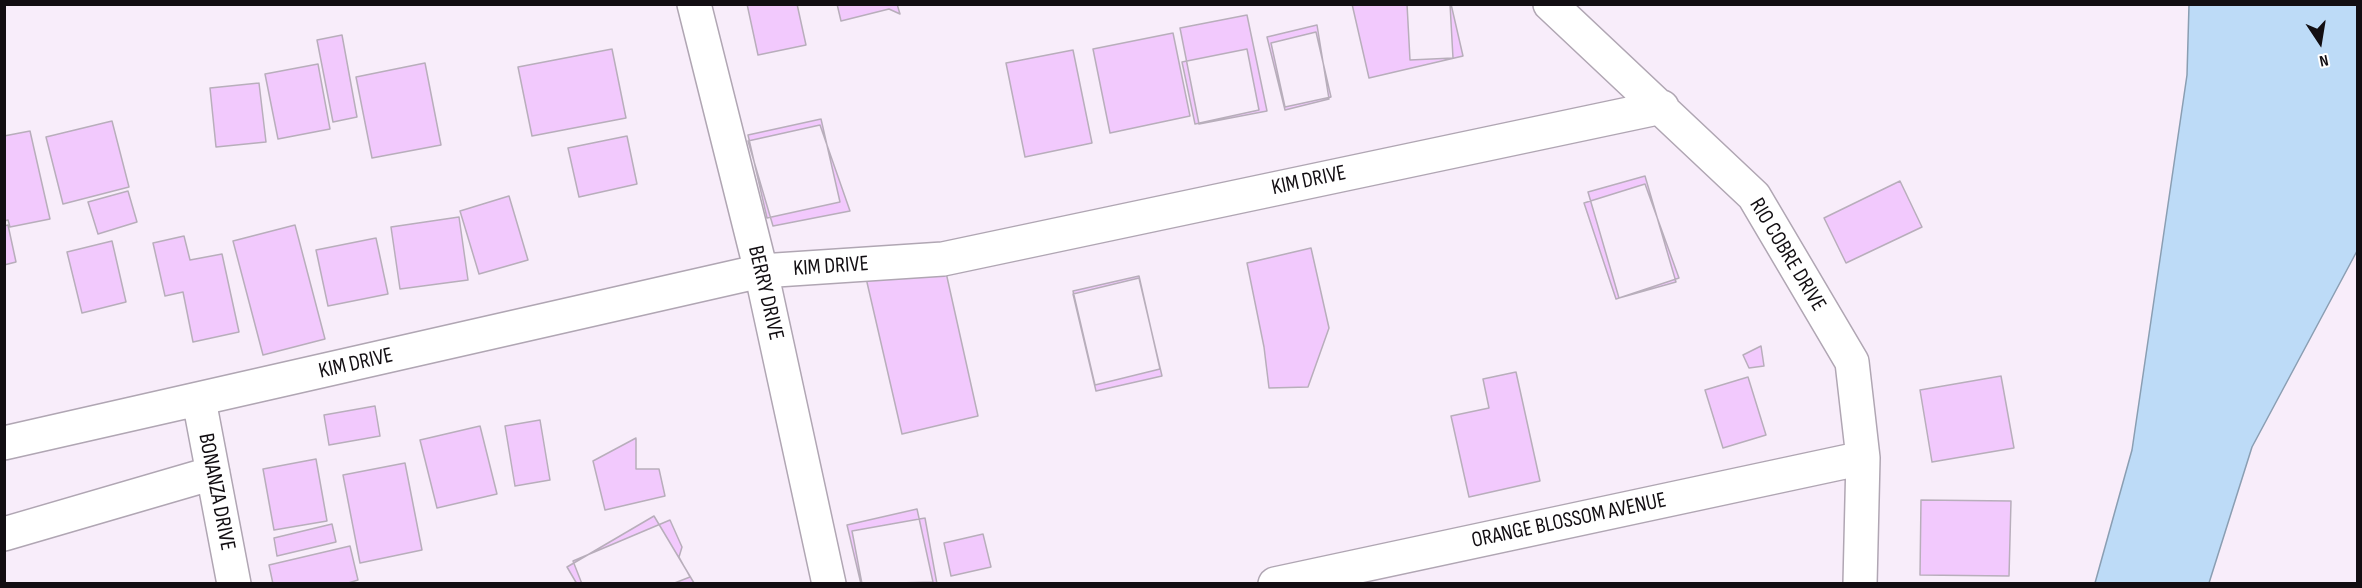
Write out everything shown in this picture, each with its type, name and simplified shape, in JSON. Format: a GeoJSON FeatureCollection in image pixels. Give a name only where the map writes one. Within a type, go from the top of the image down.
{"type":"FeatureCollection","features":[{"type":"Feature","properties":{"kind":"street","name":"BERRY DRIVE"},"geometry":{"type":"LineString","coordinates":[[694,4],[761,272],[829,584]]}},
{"type":"Feature","properties":{"kind":"street","name":"RIO COBRE DRIVE"},"geometry":{"type":"LineString","coordinates":[[1550,4],[1754,196],[1852,362],[1863,458],[1860,584]]}},
{"type":"Feature","properties":{"kind":"street","name":"KIM DRIVE"},"geometry":{"type":"LineString","coordinates":[[4,443],[761,272],[942,259],[1662,107]]}},
{"type":"Feature","properties":{"kind":"street","name":"BONANZA DRIVE"},"geometry":{"type":"LineString","coordinates":[[199,400],[234,584]]}},
{"type":"Feature","properties":{"kind":"street","name":"ORANGE BLOSSOM AVENUE"},"geometry":{"type":"LineString","coordinates":[[1275,584],[1863,458]]}},
{"type":"Feature","properties":{"kind":"street"},"geometry":{"type":"LineString","coordinates":[[4,534],[213,473]]}},
{"type":"Feature","properties":{"kind":"water"},"geometry":{"type":"Polygon","coordinates":[[[2189,5],[2357,5],[2357,251],[2252,447],[2209,583],[2095,583],[2132,450],[2187,75],[2189,5]]]}},
{"type":"Feature","properties":{"kind":"building"},"geometry":{"type":"Polygon","coordinates":[[[747,4],[797,4],[806,45],[758,55],[747,4]]]}},
{"type":"Feature","properties":{"kind":"building"},"geometry":{"type":"Polygon","coordinates":[[[837,4],[897,4],[900,14],[889,9],[841,21],[837,4]]]}},
{"type":"Feature","properties":{"kind":"building"},"geometry":{"type":"Polygon","coordinates":[[[1352,4],[1451,4],[1463,56],[1369,78],[1352,4]]]}},
{"type":"Feature","properties":{"kind":"building"},"geometry":{"type":"Polygon","coordinates":[[[1407,4],[1450,4],[1453,58],[1410,60],[1407,4]]]}},
{"type":"Feature","properties":{"kind":"building"},"geometry":{"type":"Polygon","coordinates":[[[1247,15],[1267,111],[1199,124],[1180,28],[1247,15]]]}},
{"type":"Feature","properties":{"kind":"building"},"geometry":{"type":"Polygon","coordinates":[[[1317,25],[1329,99],[1285,110],[1267,37],[1317,25]]]}},
{"type":"Feature","properties":{"kind":"building"},"geometry":{"type":"Polygon","coordinates":[[[1316,32],[1331,97],[1285,107],[1271,43],[1316,32]]]}},
{"type":"Feature","properties":{"kind":"building"},"geometry":{"type":"Polygon","coordinates":[[[1173,33],[1190,116],[1110,133],[1093,49],[1173,33]]]}},
{"type":"Feature","properties":{"kind":"building"},"geometry":{"type":"Polygon","coordinates":[[[342,35],[357,117],[333,122],[317,40],[342,35]]]}},
{"type":"Feature","properties":{"kind":"building"},"geometry":{"type":"Polygon","coordinates":[[[612,49],[626,118],[532,136],[518,67],[612,49]]]}},
{"type":"Feature","properties":{"kind":"building"},"geometry":{"type":"Polygon","coordinates":[[[1247,49],[1259,110],[1195,124],[1182,62],[1247,49]]]}},
{"type":"Feature","properties":{"kind":"building"},"geometry":{"type":"Polygon","coordinates":[[[1073,50],[1092,143],[1025,157],[1006,63],[1073,50]]]}},
{"type":"Feature","properties":{"kind":"building"},"geometry":{"type":"Polygon","coordinates":[[[425,63],[441,145],[372,158],[356,77],[425,63]]]}},
{"type":"Feature","properties":{"kind":"building"},"geometry":{"type":"Polygon","coordinates":[[[318,64],[330,129],[278,139],[265,74],[318,64]]]}},
{"type":"Feature","properties":{"kind":"building"},"geometry":{"type":"Polygon","coordinates":[[[259,83],[266,142],[216,147],[210,88],[259,83]]]}},
{"type":"Feature","properties":{"kind":"building"},"geometry":{"type":"Polygon","coordinates":[[[821,119],[840,202],[767,218],[748,135],[821,119]]]}},
{"type":"Feature","properties":{"kind":"building"},"geometry":{"type":"Polygon","coordinates":[[[112,121],[129,187],[63,204],[46,137],[112,121]]]}},
{"type":"Feature","properties":{"kind":"building"},"geometry":{"type":"Polygon","coordinates":[[[820,125],[850,211],[773,226],[748,141],[820,125]]]}},
{"type":"Feature","properties":{"kind":"building"},"geometry":{"type":"Polygon","coordinates":[[[30,131],[50,219],[10,227],[8,220],[4,221],[4,136],[30,131]]]}},
{"type":"Feature","properties":{"kind":"building"},"geometry":{"type":"Polygon","coordinates":[[[627,136],[637,184],[579,197],[568,148],[627,136]]]}},
{"type":"Feature","properties":{"kind":"building"},"geometry":{"type":"Polygon","coordinates":[[[1645,176],[1676,282],[1619,298],[1588,192],[1645,176]]]}},
{"type":"Feature","properties":{"kind":"building"},"geometry":{"type":"Polygon","coordinates":[[[1900,181],[1922,227],[1846,263],[1824,218],[1900,181]]]}},
{"type":"Feature","properties":{"kind":"building"},"geometry":{"type":"Polygon","coordinates":[[[1645,184],[1679,278],[1616,299],[1584,203],[1645,184]]]}},
{"type":"Feature","properties":{"kind":"building"},"geometry":{"type":"Polygon","coordinates":[[[128,191],[137,222],[98,234],[88,202],[128,191]]]}},
{"type":"Feature","properties":{"kind":"building"},"geometry":{"type":"Polygon","coordinates":[[[509,196],[528,260],[479,274],[460,211],[509,196]]]}},
{"type":"Feature","properties":{"kind":"building"},"geometry":{"type":"Polygon","coordinates":[[[459,217],[468,280],[400,289],[391,227],[459,217]]]}},
{"type":"Feature","properties":{"kind":"building"},"geometry":{"type":"Polygon","coordinates":[[[8,225],[16,262],[4,265],[4,226],[8,225]]]}},
{"type":"Feature","properties":{"kind":"building"},"geometry":{"type":"Polygon","coordinates":[[[295,225],[325,339],[263,355],[233,241],[295,225]]]}},
{"type":"Feature","properties":{"kind":"building"},"geometry":{"type":"Polygon","coordinates":[[[184,236],[190,260],[222,254],[239,332],[193,342],[183,292],[165,296],[153,243],[184,236]]]}},
{"type":"Feature","properties":{"kind":"building"},"geometry":{"type":"Polygon","coordinates":[[[376,238],[388,294],[328,306],[316,250],[376,238]]]}},
{"type":"Feature","properties":{"kind":"building"},"geometry":{"type":"Polygon","coordinates":[[[112,241],[126,302],[82,313],[67,252],[112,241]]]}},
{"type":"Feature","properties":{"kind":"building"},"geometry":{"type":"Polygon","coordinates":[[[1311,248],[1329,328],[1308,387],[1269,388],[1264,347],[1247,263],[1311,248]]]}},
{"type":"Feature","properties":{"kind":"building"},"geometry":{"type":"Polygon","coordinates":[[[943,259],[978,416],[902,434],[863,265],[943,259]]]}},
{"type":"Feature","properties":{"kind":"building"},"geometry":{"type":"Polygon","coordinates":[[[1139,276],[1160,369],[1095,385],[1073,291],[1139,276]]]}},
{"type":"Feature","properties":{"kind":"building"},"geometry":{"type":"Polygon","coordinates":[[[1139,278],[1162,376],[1096,391],[1073,294],[1139,278]]]}},
{"type":"Feature","properties":{"kind":"building"},"geometry":{"type":"Polygon","coordinates":[[[1761,346],[1764,366],[1749,368],[1743,355],[1761,346]]]}},
{"type":"Feature","properties":{"kind":"building"},"geometry":{"type":"Polygon","coordinates":[[[1516,372],[1540,481],[1469,497],[1451,416],[1489,408],[1483,379],[1516,372]]]}},
{"type":"Feature","properties":{"kind":"building"},"geometry":{"type":"Polygon","coordinates":[[[2001,376],[2014,448],[1932,462],[1920,390],[2001,376]]]}},
{"type":"Feature","properties":{"kind":"building"},"geometry":{"type":"Polygon","coordinates":[[[1748,377],[1766,435],[1723,448],[1705,390],[1748,377]]]}},
{"type":"Feature","properties":{"kind":"building"},"geometry":{"type":"Polygon","coordinates":[[[375,406],[380,436],[329,445],[324,415],[375,406]]]}},
{"type":"Feature","properties":{"kind":"building"},"geometry":{"type":"Polygon","coordinates":[[[540,420],[550,480],[515,486],[505,426],[540,420]]]}},
{"type":"Feature","properties":{"kind":"building"},"geometry":{"type":"Polygon","coordinates":[[[480,426],[497,494],[437,508],[420,440],[480,426]]]}},
{"type":"Feature","properties":{"kind":"building"},"geometry":{"type":"Polygon","coordinates":[[[636,438],[636,469],[659,469],[665,496],[605,510],[593,461],[636,438]]]}},
{"type":"Feature","properties":{"kind":"building"},"geometry":{"type":"Polygon","coordinates":[[[316,459],[327,521],[274,530],[263,469],[316,459]]]}},
{"type":"Feature","properties":{"kind":"building"},"geometry":{"type":"Polygon","coordinates":[[[405,463],[422,550],[360,563],[343,475],[405,463]]]}},
{"type":"Feature","properties":{"kind":"building"},"geometry":{"type":"Polygon","coordinates":[[[1921,500],[2011,501],[2009,576],[1920,575],[1921,500]]]}},
{"type":"Feature","properties":{"kind":"building"},"geometry":{"type":"Polygon","coordinates":[[[917,509],[933,582],[861,584],[847,525],[917,509]]]}},
{"type":"Feature","properties":{"kind":"building"},"geometry":{"type":"Polygon","coordinates":[[[654,516],[694,583],[577,584],[567,567],[654,516]]]}},
{"type":"Feature","properties":{"kind":"building"},"geometry":{"type":"Polygon","coordinates":[[[925,518],[937,584],[862,584],[852,531],[925,518]]]}},
{"type":"Feature","properties":{"kind":"building"},"geometry":{"type":"Polygon","coordinates":[[[670,520],[682,547],[679,557],[690,577],[672,584],[582,584],[573,561],[670,520]]]}},
{"type":"Feature","properties":{"kind":"building"},"geometry":{"type":"Polygon","coordinates":[[[332,524],[336,542],[277,556],[274,538],[332,524]]]}},
{"type":"Feature","properties":{"kind":"building"},"geometry":{"type":"Polygon","coordinates":[[[983,534],[991,567],[951,576],[944,543],[983,534]]]}},
{"type":"Feature","properties":{"kind":"building"},"geometry":{"type":"Polygon","coordinates":[[[350,546],[358,580],[345,584],[273,584],[269,565],[350,546]]]}}]}
